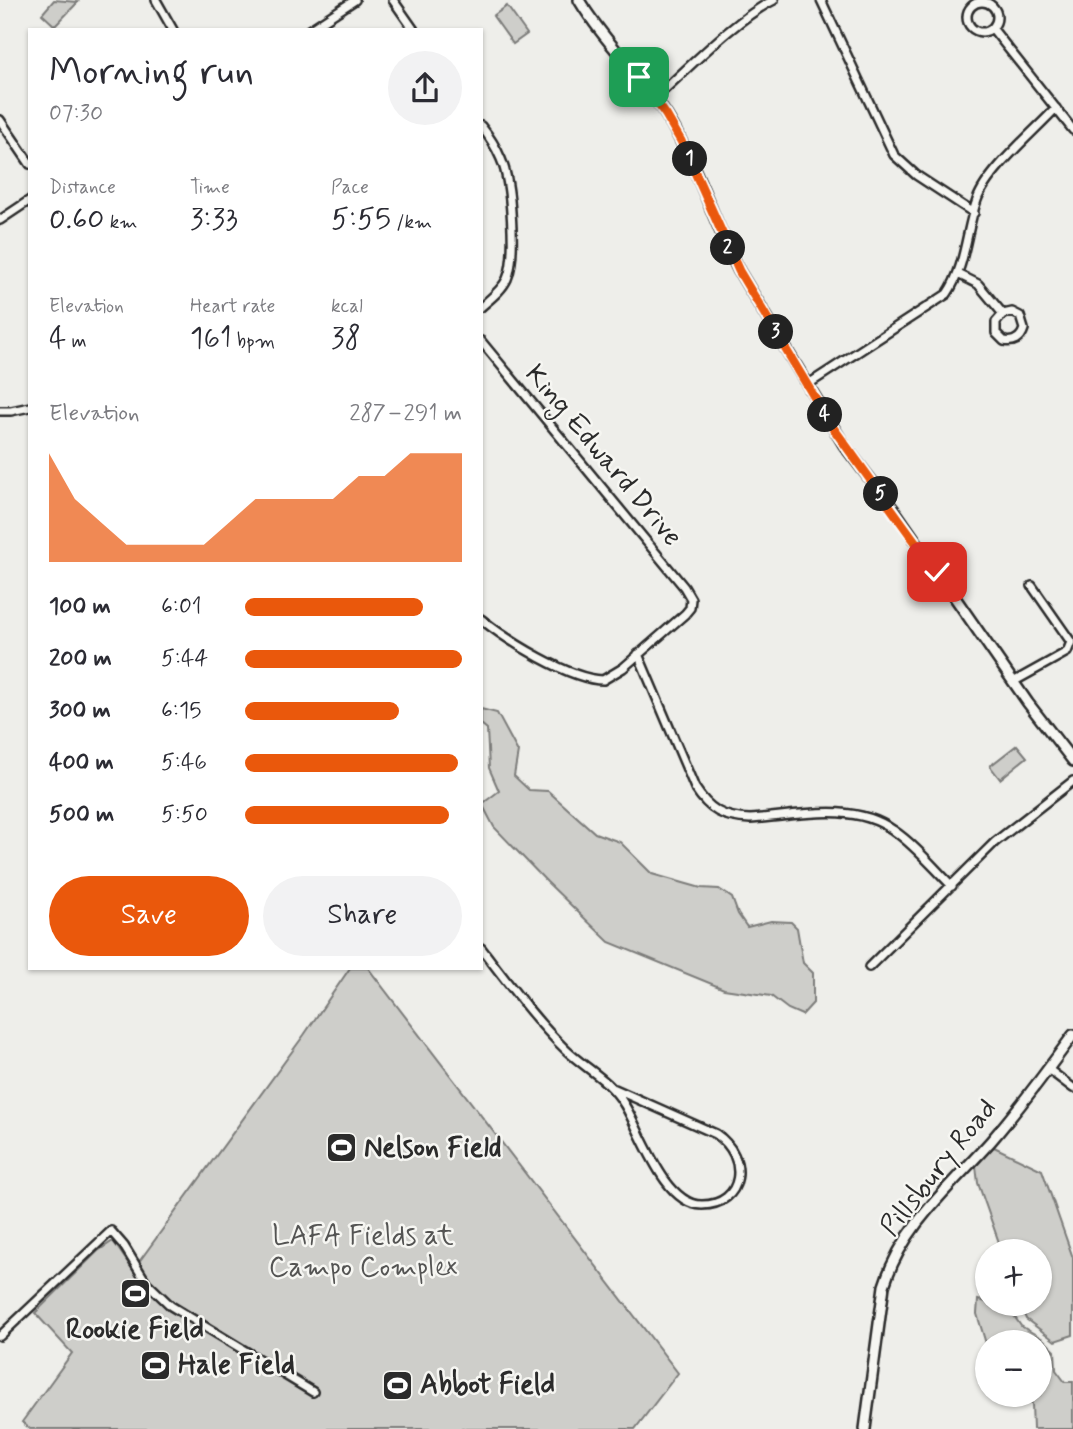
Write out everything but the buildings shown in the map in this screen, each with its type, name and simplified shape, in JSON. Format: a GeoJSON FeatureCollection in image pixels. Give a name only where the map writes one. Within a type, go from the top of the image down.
{"type":"FeatureCollection","features":[{"type":"Feature","properties":{"kind":"street"},"geometry":{"type":"LineString","coordinates":[[156,0],[172,28]]}},
{"type":"Feature","properties":{"kind":"street"},"geometry":{"type":"LineString","coordinates":[[312,28],[355,0]]}},
{"type":"Feature","properties":{"kind":"street"},"geometry":{"type":"LineString","coordinates":[[393,0],[413,28]]}},
{"type":"Feature","properties":{"kind":"street"},"geometry":{"type":"LineString","coordinates":[[579,0],[654,98],[692,161],[739,271],[844,445],[897,514],[980,637],[1073,761]]}},
{"type":"Feature","properties":{"kind":"street"},"geometry":{"type":"LineString","coordinates":[[654,98],[741,22],[774,0]]}},
{"type":"Feature","properties":{"kind":"street"},"geometry":{"type":"LineString","coordinates":[[821,0],[894,155],[916,175],[974,213]]}},
{"type":"Feature","properties":{"kind":"street"},"geometry":{"type":"LineString","coordinates":[[984,2],[993,6],[997,15],[992,28],[982,32],[970,25],[967,16],[970,7],[984,2]]}},
{"type":"Feature","properties":{"kind":"street"},"geometry":{"type":"LineString","coordinates":[[992,28],[1073,130]]}},
{"type":"Feature","properties":{"kind":"street"},"geometry":{"type":"LineString","coordinates":[[807,385],[941,299],[958,274],[980,193],[992,174],[1056,108]]}},
{"type":"Feature","properties":{"kind":"street"},"geometry":{"type":"LineString","coordinates":[[0,120],[28,161]]}},
{"type":"Feature","properties":{"kind":"street"},"geometry":{"type":"LineString","coordinates":[[483,129],[506,173],[512,248],[508,278],[483,305]]}},
{"type":"Feature","properties":{"kind":"street"},"geometry":{"type":"LineString","coordinates":[[0,220],[28,201]]}},
{"type":"Feature","properties":{"kind":"street"},"geometry":{"type":"LineString","coordinates":[[958,274],[978,284],[1003,314]]}},
{"type":"Feature","properties":{"kind":"street"},"geometry":{"type":"LineString","coordinates":[[1015,313],[1023,321],[1024,332],[1016,340],[1004,341],[996,333],[996,322],[1003,314],[1015,313]]}},
{"type":"Feature","properties":{"kind":"street","name":"King Edward Drive"},"geometry":{"type":"LineString","coordinates":[[483,343],[667,566],[691,599],[690,608],[685,614],[638,654]]}},
{"type":"Feature","properties":{"kind":"street"},"geometry":{"type":"LineString","coordinates":[[0,411],[28,407]]}},
{"type":"Feature","properties":{"kind":"street"},"geometry":{"type":"LineString","coordinates":[[1013,682],[1070,648],[1071,642],[1032,586]]}},
{"type":"Feature","properties":{"kind":"street"},"geometry":{"type":"LineString","coordinates":[[483,620],[533,654],[596,680],[611,677],[638,654],[695,788],[703,801],[714,811],[735,818],[750,819],[841,813],[864,817],[891,828],[952,886]]}},
{"type":"Feature","properties":{"kind":"street"},"geometry":{"type":"LineString","coordinates":[[869,967],[995,842],[1073,781]]}},
{"type":"Feature","properties":{"kind":"street"},"geometry":{"type":"LineString","coordinates":[[483,950],[555,1038],[579,1061],[615,1089],[716,1134],[728,1143],[736,1156],[738,1171],[735,1185],[730,1192],[719,1201],[704,1205],[690,1202],[677,1194],[655,1163],[615,1089]]}},
{"type":"Feature","properties":{"kind":"street","name":"Pillsbury Road"},"geometry":{"type":"LineString","coordinates":[[865,1429],[884,1286],[901,1244],[991,1140],[1073,1035]]}},
{"type":"Feature","properties":{"kind":"street"},"geometry":{"type":"LineString","coordinates":[[1048,1069],[1073,1088]]}},
{"type":"Feature","properties":{"kind":"street"},"geometry":{"type":"LineString","coordinates":[[0,1336],[111,1231],[124,1246],[146,1282],[171,1306],[313,1392]]}},
{"type":"Feature","properties":{"kind":"green space"},"geometry":{"type":"Polygon","coordinates":[[[54,0],[78,2],[55,26],[42,14],[54,0]]]}},
{"type":"Feature","properties":{"kind":"green space"},"geometry":{"type":"Polygon","coordinates":[[[507,6],[527,34],[513,44],[493,16],[507,6]]]}},
{"type":"Feature","properties":{"kind":"green space"},"geometry":{"type":"Polygon","coordinates":[[[483,710],[497,713],[518,752],[514,776],[529,790],[548,791],[595,833],[620,842],[652,874],[701,888],[719,889],[732,898],[747,927],[771,921],[791,922],[797,928],[803,963],[813,973],[813,1003],[802,1015],[788,1009],[771,996],[724,989],[609,942],[494,827],[483,806],[499,791],[489,768],[487,729],[483,726],[483,710]]]}},
{"type":"Feature","properties":{"kind":"green space"},"geometry":{"type":"Polygon","coordinates":[[[1017,745],[1027,757],[1000,779],[990,766],[1017,745]]]}},
{"type":"Feature","properties":{"kind":"green space","name":"LAFA Fields at Campo Complex"},"geometry":{"type":"Polygon","coordinates":[[[349,970],[370,970],[678,1373],[635,1429],[30,1429],[22,1422],[72,1353],[35,1313],[98,1251],[113,1241],[133,1270],[349,970]]]}},
{"type":"Feature","properties":{"kind":"green space"},"geometry":{"type":"Polygon","coordinates":[[[992,1146],[1042,1170],[1073,1258],[1073,1335],[1055,1341],[1052,1339],[1052,1330],[1040,1330],[1026,1319],[1025,1316],[1052,1316],[1052,1239],[998,1239],[978,1183],[976,1166],[992,1146]]]}},
{"type":"Feature","properties":{"kind":"green space"},"geometry":{"type":"Polygon","coordinates":[[[978,1316],[1014,1316],[1028,1330],[982,1330],[978,1316]]]}},
{"type":"Feature","properties":{"kind":"green space"},"geometry":{"type":"Polygon","coordinates":[[[1052,1348],[1055,1351],[1056,1370],[1065,1382],[1073,1382],[1073,1429],[1033,1429],[1032,1407],[1052,1407],[1052,1348]]]}},
{"type":"Feature","properties":{"kind":"place","name":"Nelson Field"},"geometry":{"type":"Point","coordinates":[341,1148]}},
{"type":"Feature","properties":{"kind":"place","name":"Rookie Field"},"geometry":{"type":"Point","coordinates":[135,1293]}},
{"type":"Feature","properties":{"kind":"place","name":"Hale Field"},"geometry":{"type":"Point","coordinates":[155,1365]}},
{"type":"Feature","properties":{"kind":"place","name":"Abbot Field"},"geometry":{"type":"Point","coordinates":[397,1385]}},
{"type":"Feature","properties":{"kind":"route"},"geometry":{"type":"LineString","coordinates":[[639,77],[666,115],[692,161],[739,271],[831,425],[937,572]]}}]}
